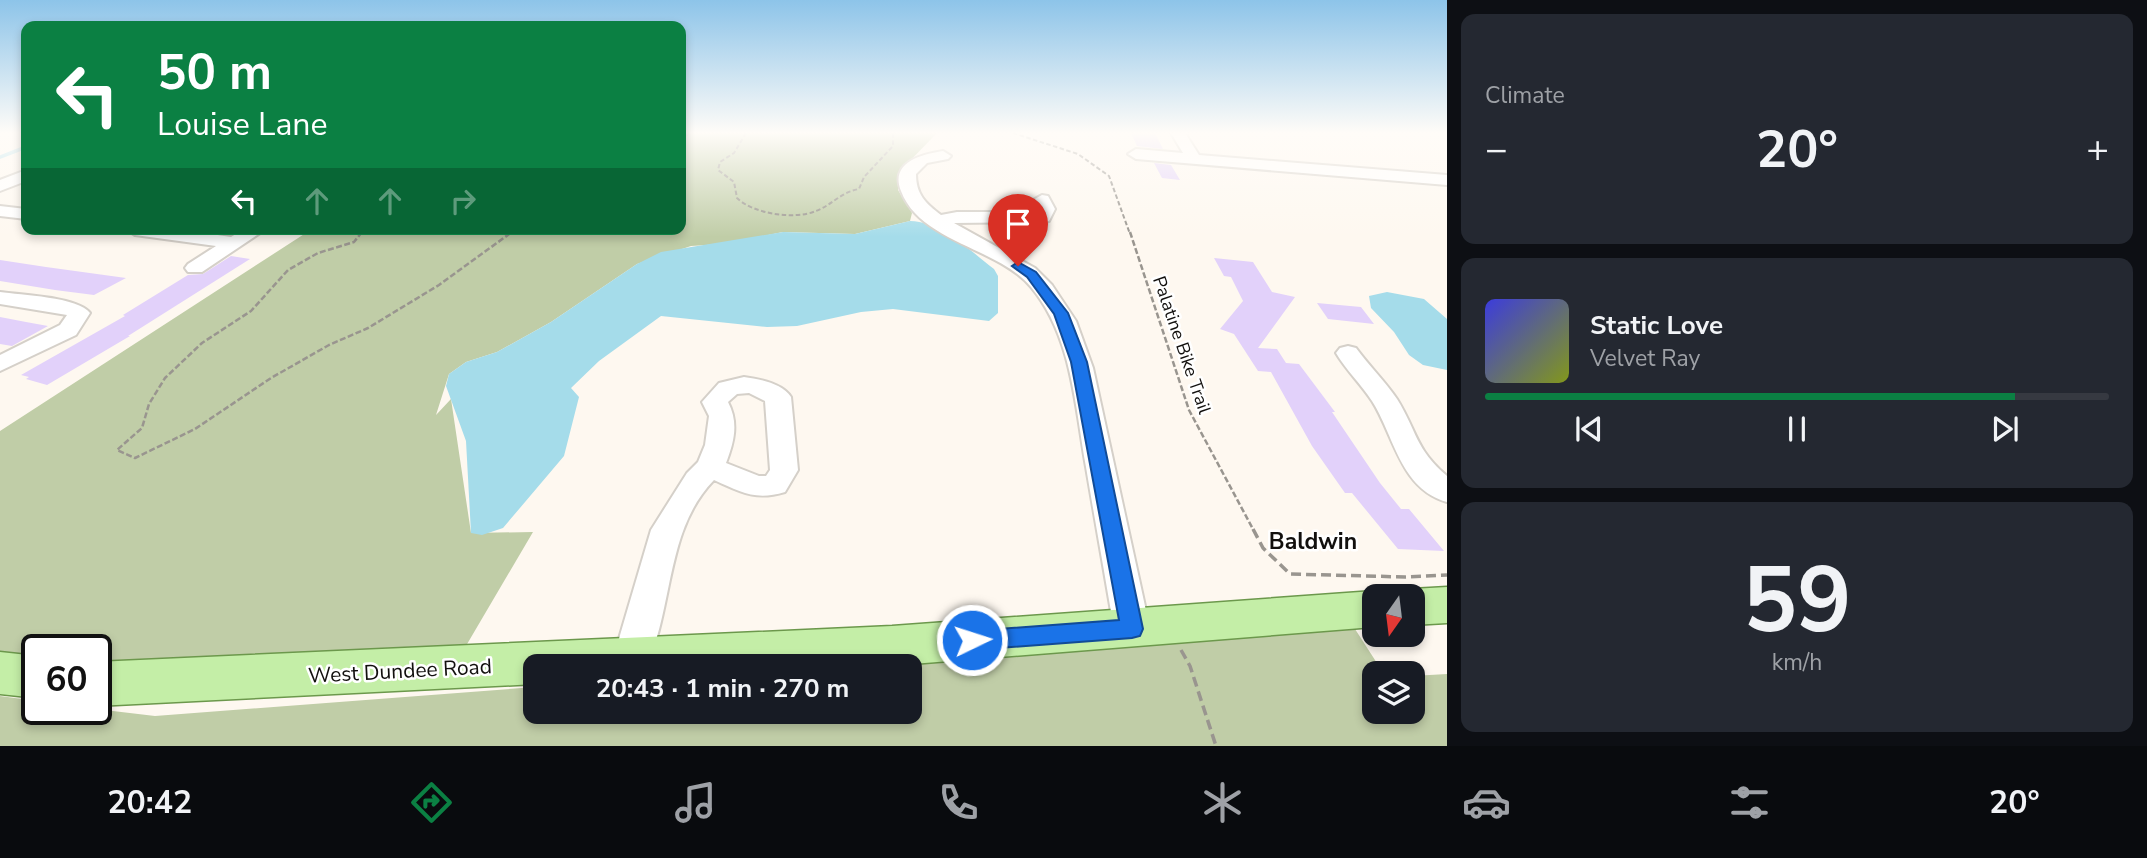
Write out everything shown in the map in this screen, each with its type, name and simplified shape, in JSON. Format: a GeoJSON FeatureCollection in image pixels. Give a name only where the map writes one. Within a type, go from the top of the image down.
{"type":"FeatureCollection","features":[{"type":"Feature","properties":{"kind":"main road"},"geometry":{"type":"LineString","coordinates":[[1425,606],[1447,605]]}},
{"type":"Feature","properties":{"kind":"main road","name":"West Dundee Road"},"geometry":{"type":"LineString","coordinates":[[731,654],[892,646],[1362,610]]}},
{"type":"Feature","properties":{"kind":"main road","name":"West Dundee Road"},"geometry":{"type":"LineString","coordinates":[[112,683],[523,664]]}},
{"type":"Feature","properties":{"kind":"main road"},"geometry":{"type":"LineString","coordinates":[[0,673],[21,675]]}},
{"type":"Feature","properties":{"kind":"street"},"geometry":{"type":"LineString","coordinates":[[911,168],[906,180],[911,197],[937,221],[1005,257],[1031,275],[1061,313],[1079,362],[1150,627]]}},
{"type":"Feature","properties":{"kind":"street"},"geometry":{"type":"LineString","coordinates":[[1300,168],[1447,180]]}},
{"type":"Feature","properties":{"kind":"street"},"geometry":{"type":"LineString","coordinates":[[0,186],[21,177]]}},
{"type":"Feature","properties":{"kind":"street"},"geometry":{"type":"LineString","coordinates":[[0,186],[21,189]]}},
{"type":"Feature","properties":{"kind":"street"},"geometry":{"type":"LineString","coordinates":[[937,221],[957,217],[1043,217],[1046,209],[1042,200]]}},
{"type":"Feature","properties":{"kind":"street"},"geometry":{"type":"LineString","coordinates":[[0,211],[21,213]]}},
{"type":"Feature","properties":{"kind":"street"},"geometry":{"type":"LineString","coordinates":[[178,235],[235,243]]}},
{"type":"Feature","properties":{"kind":"street"},"geometry":{"type":"LineString","coordinates":[[195,268],[248,235]]}},
{"type":"Feature","properties":{"kind":"street"},"geometry":{"type":"LineString","coordinates":[[0,298],[72,309],[79,313],[68,330],[0,363]]}},
{"type":"Feature","properties":{"kind":"street"},"geometry":{"type":"LineString","coordinates":[[1348,353],[1359,371],[1381,394],[1396,419],[1406,447],[1421,470],[1447,492]]}},
{"type":"Feature","properties":{"kind":"street"},"geometry":{"type":"LineString","coordinates":[[632,654],[667,530],[697,480],[709,467]]}},
{"type":"Feature","properties":{"kind":"path"},"geometry":{"type":"LineString","coordinates":[[719,168],[734,182],[735,192],[741,202],[759,210],[794,215],[810,213],[827,206],[844,190],[859,189],[864,177],[873,168]]}},
{"type":"Feature","properties":{"kind":"path","name":"Palatine Bike Trail"},"geometry":{"type":"LineString","coordinates":[[1097,168],[1109,176],[1147,280],[1189,410],[1263,548],[1290,575],[1447,575]]}},
{"type":"Feature","properties":{"kind":"path"},"geometry":{"type":"LineString","coordinates":[[360,235],[354,242],[318,253],[288,270],[251,312],[202,343],[165,378],[149,404],[142,428],[117,450],[135,458],[195,429],[271,378],[403,307],[508,235]]}},
{"type":"Feature","properties":{"kind":"path"},"geometry":{"type":"LineString","coordinates":[[1150,627],[1189,666],[1216,746]]}},
{"type":"Feature","properties":{"kind":"green space"},"geometry":{"type":"Polygon","coordinates":[[[686,168],[903,168],[898,190],[912,213],[910,221],[855,234],[783,232],[722,244],[691,246],[637,264],[551,322],[497,352],[466,362],[449,374],[436,415],[451,399],[471,533],[533,532],[453,668],[112,675],[112,634],[21,634],[21,673],[0,672],[0,431],[303,235],[686,235],[686,168]]]}},
{"type":"Feature","properties":{"kind":"green space"},"geometry":{"type":"Polygon","coordinates":[[[1355,629],[1362,640],[1362,648],[1367,648],[1376,661],[1362,661],[1362,724],[1425,724],[1425,675],[1447,674],[1447,746],[0,746],[0,696],[21,699],[21,725],[112,725],[112,711],[155,716],[523,688],[523,724],[922,724],[922,660],[1355,629]]]}},
{"type":"Feature","properties":{"kind":"water"},"geometry":{"type":"Polygon","coordinates":[[[910,221],[933,226],[944,232],[994,269],[998,276],[998,313],[989,321],[893,309],[861,312],[797,326],[767,327],[661,316],[599,361],[571,388],[579,397],[564,456],[503,528],[482,535],[471,533],[466,441],[446,386],[449,374],[466,362],[497,352],[551,322],[637,264],[661,252],[783,232],[855,234],[910,221]]]}},
{"type":"Feature","properties":{"kind":"water"},"geometry":{"type":"Polygon","coordinates":[[[1387,292],[1424,299],[1447,319],[1447,370],[1423,365],[1409,355],[1394,332],[1371,308],[1369,296],[1387,292]]]}},
{"type":"Feature","properties":{"kind":"building"},"geometry":{"type":"Polygon","coordinates":[[[1157,168],[1173,168],[1180,180],[1162,178],[1157,168]]]}},
{"type":"Feature","properties":{"kind":"building"},"geometry":{"type":"Polygon","coordinates":[[[231,256],[250,259],[130,336],[47,385],[21,375],[125,316],[123,315],[188,275],[203,274],[231,256]]]}},
{"type":"Feature","properties":{"kind":"building"},"geometry":{"type":"Polygon","coordinates":[[[1214,258],[1253,262],[1272,292],[1295,297],[1258,348],[1277,349],[1286,363],[1299,364],[1335,412],[1332,412],[1380,483],[1401,509],[1409,509],[1444,551],[1398,549],[1352,493],[1345,493],[1312,446],[1271,372],[1258,371],[1234,334],[1220,329],[1243,301],[1231,277],[1224,276],[1214,258]]]}},
{"type":"Feature","properties":{"kind":"building"},"geometry":{"type":"Polygon","coordinates":[[[0,260],[126,278],[94,295],[55,290],[0,281],[0,260]]]}},
{"type":"Feature","properties":{"kind":"building"},"geometry":{"type":"Polygon","coordinates":[[[1317,303],[1361,307],[1374,324],[1328,319],[1317,303]]]}},
{"type":"Feature","properties":{"kind":"building"},"geometry":{"type":"Polygon","coordinates":[[[0,317],[48,326],[12,346],[0,344],[0,317]]]}},
{"type":"Feature","properties":{"kind":"district","name":"Baldwin"},"geometry":{"type":"Point","coordinates":[1313,541]}},
{"type":"Feature","properties":{"kind":"route"},"geometry":{"type":"LineString","coordinates":[[972,640],[1132,629],[1079,362],[1061,313],[1031,275],[1018,266]]}}]}
